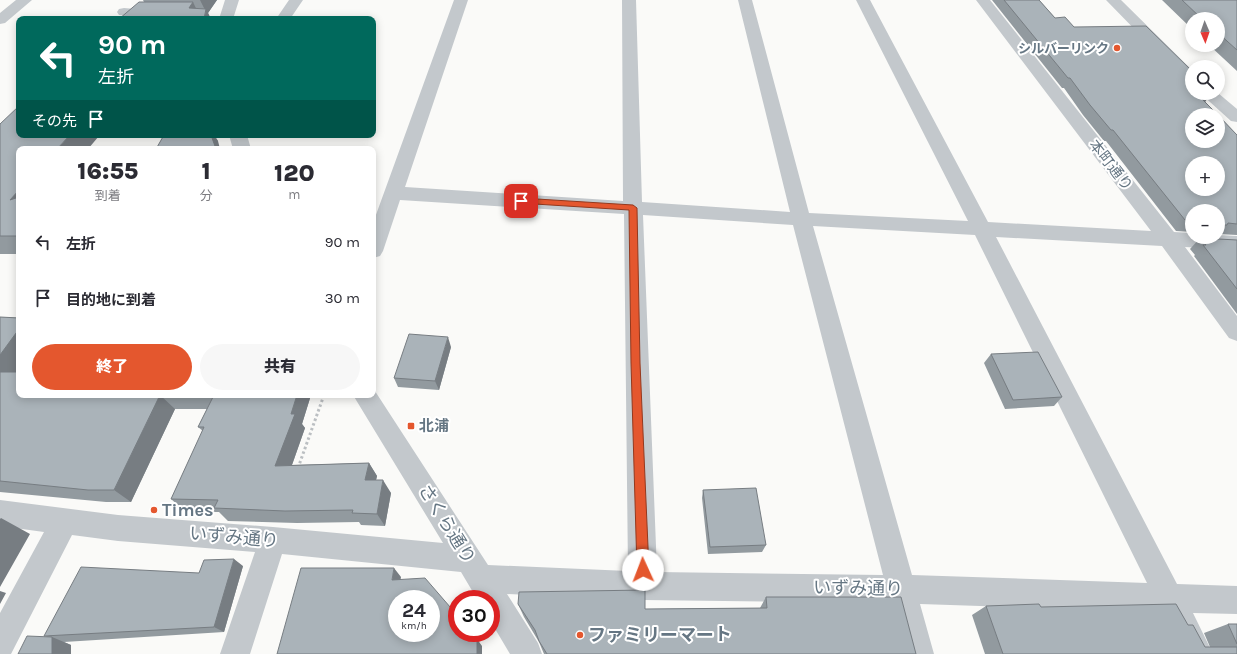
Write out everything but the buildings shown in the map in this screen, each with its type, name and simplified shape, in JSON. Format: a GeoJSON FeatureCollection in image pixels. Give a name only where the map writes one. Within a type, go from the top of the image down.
{"type":"FeatureCollection","features":[{"type":"Feature","properties":{"kind":"street"},"geometry":{"type":"LineString","coordinates":[[0,20],[25,0]]}},
{"type":"Feature","properties":{"kind":"street"},"geometry":{"type":"LineString","coordinates":[[121,16],[137,0]]}},
{"type":"Feature","properties":{"kind":"street"},"geometry":{"type":"LineString","coordinates":[[227,16],[232,0]]}},
{"type":"Feature","properties":{"kind":"street"},"geometry":{"type":"LineString","coordinates":[[285,16],[296,0]]}},
{"type":"Feature","properties":{"kind":"street"},"geometry":{"type":"LineString","coordinates":[[376,243],[461,0]]}},
{"type":"Feature","properties":{"kind":"street"},"geometry":{"type":"LineString","coordinates":[[630,0],[636,363],[643,586]]}},
{"type":"Feature","properties":{"kind":"street"},"geometry":{"type":"LineString","coordinates":[[745,0],[801,219],[919,654]]}},
{"type":"Feature","properties":{"kind":"street"},"geometry":{"type":"LineString","coordinates":[[863,0],[982,229],[1198,654]]}},
{"type":"Feature","properties":{"kind":"street","name":"本町通り"},"geometry":{"type":"LineString","coordinates":[[982,0],[1168,239],[1237,332]]}},
{"type":"Feature","properties":{"kind":"street"},"geometry":{"type":"LineString","coordinates":[[1113,0],[1185,72]]}},
{"type":"Feature","properties":{"kind":"street"},"geometry":{"type":"LineString","coordinates":[[1216,100],[1237,117]]}},
{"type":"Feature","properties":{"kind":"street"},"geometry":{"type":"LineString","coordinates":[[394,193],[801,219],[1237,243]]}},
{"type":"Feature","properties":{"kind":"street","name":"さくら通り"},"geometry":{"type":"LineString","coordinates":[[367,398],[527,654]]}},
{"type":"Feature","properties":{"kind":"street","name":"いずみ通り"},"geometry":{"type":"LineString","coordinates":[[0,513],[64,522],[273,540],[474,569],[643,586],[901,588],[1237,600]]}},
{"type":"Feature","properties":{"kind":"street"},"geometry":{"type":"LineString","coordinates":[[0,643],[64,522]]}},
{"type":"Feature","properties":{"kind":"street"},"geometry":{"type":"LineString","coordinates":[[235,654],[273,540]]}},
{"type":"Feature","properties":{"kind":"path"},"geometry":{"type":"LineString","coordinates":[[296,475],[323,398]]}},
{"type":"Feature","properties":{"kind":"place","name":"シルバーリンク"},"geometry":{"type":"Point","coordinates":[1117,48]}},
{"type":"Feature","properties":{"kind":"place","name":"北浦"},"geometry":{"type":"Point","coordinates":[411,426]}},
{"type":"Feature","properties":{"kind":"place","name":"Times"},"geometry":{"type":"Point","coordinates":[154,510]}},
{"type":"Feature","properties":{"kind":"place","name":"ファミリーマート"},"geometry":{"type":"Point","coordinates":[580,635]}},
{"type":"Feature","properties":{"kind":"route"},"geometry":{"type":"LineString","coordinates":[[521,201],[633,208],[636,363],[643,570]]}}]}
